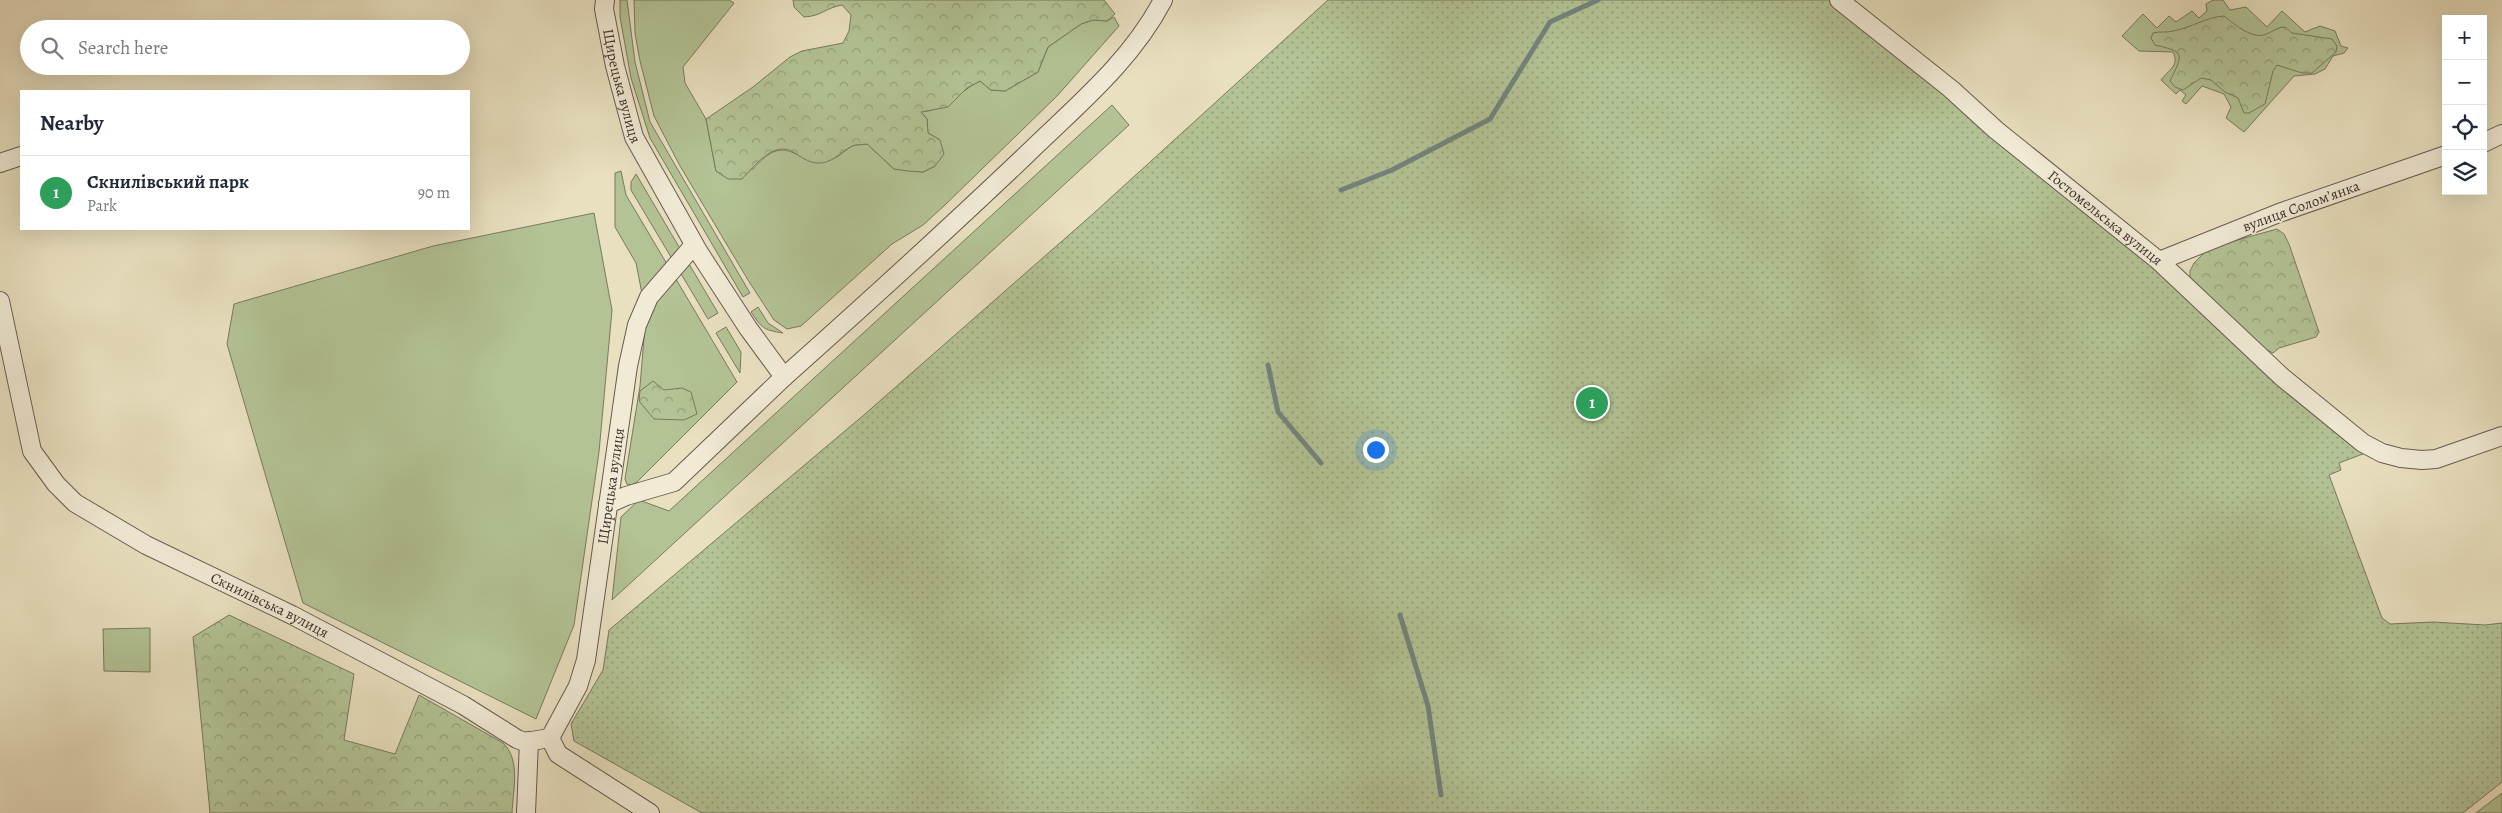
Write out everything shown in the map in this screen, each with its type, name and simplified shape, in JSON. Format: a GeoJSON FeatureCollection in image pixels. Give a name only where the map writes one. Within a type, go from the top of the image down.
{"type":"FeatureCollection","features":[{"type":"Feature","properties":{"kind":"street","name":"Щирецька вулиця"},"geometry":{"type":"LineString","coordinates":[[550,738],[578,686],[586,660],[628,366],[637,325],[649,297],[696,248],[634,136],[615,66],[604,10],[605,0]]}},
{"type":"Feature","properties":{"kind":"street"},"geometry":{"type":"LineString","coordinates":[[608,504],[626,496],[664,487],[679,479],[784,377],[917,259],[1100,84],[1133,49],[1149,26],[1163,0]]}},
{"type":"Feature","properties":{"kind":"street","name":"Гостомельська вулиця"},"geometry":{"type":"LineString","coordinates":[[1839,0],[1951,89],[1996,130],[2158,261],[2282,377],[2363,443],[2401,458],[2422,460],[2436,459],[2502,436]]}},
{"type":"Feature","properties":{"kind":"street"},"geometry":{"type":"LineString","coordinates":[[2487,140],[2502,134]]}},
{"type":"Feature","properties":{"kind":"street"},"geometry":{"type":"LineString","coordinates":[[0,163],[20,156]]}},
{"type":"Feature","properties":{"kind":"street","name":"вулиця Соломʼянка"},"geometry":{"type":"LineString","coordinates":[[2158,261],[2279,213],[2442,156]]}},
{"type":"Feature","properties":{"kind":"street"},"geometry":{"type":"LineString","coordinates":[[696,248],[748,328],[784,377]]}},
{"type":"Feature","properties":{"kind":"street","name":"Скнилівська вулиця"},"geometry":{"type":"LineString","coordinates":[[0,301],[32,451],[56,484],[75,504],[146,545],[292,615],[463,705],[517,738],[529,741]]}},
{"type":"Feature","properties":{"kind":"street"},"geometry":{"type":"LineString","coordinates":[[526,813],[529,741],[550,738],[558,754],[650,813]]}},
{"type":"Feature","properties":{"kind":"green space"},"geometry":{"type":"Polygon","coordinates":[[[620,0],[627,0],[635,62],[650,122],[750,293],[743,297],[650,138],[631,78],[620,17],[620,0]]]}},
{"type":"Feature","properties":{"kind":"green space"},"geometry":{"type":"Polygon","coordinates":[[[634,0],[729,0],[734,3],[683,67],[685,83],[706,119],[716,171],[753,169],[764,158],[782,150],[790,151],[806,158],[829,160],[852,146],[867,144],[894,169],[923,172],[935,166],[940,140],[928,133],[927,119],[921,112],[947,104],[980,81],[991,90],[1005,91],[1038,72],[1048,47],[1081,24],[1093,20],[1107,21],[1114,17],[1119,26],[1057,96],[945,205],[923,225],[892,244],[801,326],[787,329],[774,320],[748,280],[680,166],[654,116],[635,33],[634,0]]]}},
{"type":"Feature","properties":{"kind":"green space"},"geometry":{"type":"Polygon","coordinates":[[[793,0],[1104,0],[1115,14],[1107,21],[1093,20],[1081,24],[1048,47],[1038,72],[1005,91],[991,90],[980,81],[967,88],[948,107],[921,112],[927,119],[928,133],[940,140],[944,154],[935,166],[923,172],[894,169],[867,144],[852,146],[832,160],[823,163],[811,162],[786,149],[778,149],[764,156],[742,179],[728,179],[716,171],[706,119],[753,87],[790,57],[802,51],[843,43],[849,31],[851,15],[842,5],[804,17],[794,7],[793,0]]]}},
{"type":"Feature","properties":{"kind":"green space"},"geometry":{"type":"Polygon","coordinates":[[[1328,0],[1834,0],[2119,241],[2180,288],[2368,452],[2339,463],[2341,470],[2329,475],[2382,618],[2390,624],[2433,622],[2485,625],[2502,623],[2502,782],[2463,813],[702,813],[574,741],[571,724],[603,670],[609,630],[865,414],[1094,213],[1328,0]]]}},
{"type":"Feature","properties":{"kind":"green space"},"geometry":{"type":"Polygon","coordinates":[[[2213,0],[2223,0],[2230,10],[2246,7],[2267,27],[2282,11],[2305,32],[2320,26],[2335,31],[2341,46],[2348,48],[2344,53],[2333,56],[2325,69],[2315,74],[2294,76],[2244,132],[2226,118],[2231,107],[2224,94],[2202,86],[2186,104],[2182,101],[2186,95],[2180,90],[2176,94],[2161,80],[2174,64],[2175,57],[2173,52],[2139,51],[2122,36],[2143,14],[2157,28],[2169,16],[2176,22],[2192,11],[2199,18],[2207,11],[2206,4],[2213,0]]]}},
{"type":"Feature","properties":{"kind":"green space"},"geometry":{"type":"Polygon","coordinates":[[[2224,16],[2242,29],[2253,34],[2263,35],[2285,27],[2292,33],[2332,39],[2337,46],[2336,52],[2312,73],[2302,73],[2277,65],[2273,71],[2265,104],[2249,113],[2244,113],[2238,98],[2225,92],[2211,80],[2201,78],[2183,90],[2175,87],[2170,81],[2178,65],[2179,56],[2177,52],[2155,45],[2151,38],[2153,33],[2180,30],[2211,18],[2224,16]]]}},
{"type":"Feature","properties":{"kind":"green space"},"geometry":{"type":"Polygon","coordinates":[[[1112,105],[1129,125],[612,600],[621,517],[639,500],[669,511],[1112,105]]]}},
{"type":"Feature","properties":{"kind":"green space"},"geometry":{"type":"Polygon","coordinates":[[[621,171],[626,195],[737,382],[637,482],[631,485],[627,484],[625,479],[640,386],[646,314],[636,263],[615,227],[615,173],[621,171]]]}},
{"type":"Feature","properties":{"kind":"green space"},"geometry":{"type":"Polygon","coordinates":[[[636,174],[718,313],[708,319],[631,190],[631,182],[636,174]]]}},
{"type":"Feature","properties":{"kind":"green space"},"geometry":{"type":"Polygon","coordinates":[[[594,213],[612,310],[599,452],[574,625],[536,719],[303,603],[227,344],[234,304],[433,246],[594,213]]]}},
{"type":"Feature","properties":{"kind":"green space"},"geometry":{"type":"Polygon","coordinates":[[[2277,229],[2284,234],[2289,244],[2319,332],[2316,337],[2279,348],[2273,353],[2265,349],[2234,319],[2216,308],[2190,281],[2190,271],[2194,263],[2209,248],[2277,229]]]}},
{"type":"Feature","properties":{"kind":"green space"},"geometry":{"type":"Polygon","coordinates":[[[758,307],[768,323],[783,333],[771,331],[761,325],[751,312],[758,307]]]}},
{"type":"Feature","properties":{"kind":"green space"},"geometry":{"type":"Polygon","coordinates":[[[726,327],[741,352],[740,373],[716,333],[726,327]]]}},
{"type":"Feature","properties":{"kind":"green space"},"geometry":{"type":"Polygon","coordinates":[[[653,381],[664,390],[682,388],[691,392],[697,414],[684,420],[654,419],[639,401],[640,391],[653,381]]]}},
{"type":"Feature","properties":{"kind":"green space"},"geometry":{"type":"Polygon","coordinates":[[[229,615],[354,674],[344,740],[395,754],[419,695],[503,743],[509,750],[514,767],[512,813],[210,813],[193,637],[229,615]]]}},
{"type":"Feature","properties":{"kind":"green space"},"geometry":{"type":"Polygon","coordinates":[[[150,628],[150,672],[104,671],[103,629],[150,628]]]}},
{"type":"Feature","properties":{"kind":"green space"},"geometry":{"type":"Polygon","coordinates":[[[2502,793],[2502,813],[2476,813],[2502,793]]]}},
{"type":"Feature","properties":{"kind":"waterway"},"geometry":{"type":"LineString","coordinates":[[1341,190],[1392,170],[1490,119],[1550,22],[1598,0]]}},
{"type":"Feature","properties":{"kind":"waterway"},"geometry":{"type":"LineString","coordinates":[[1268,365],[1278,412],[1321,463]]}},
{"type":"Feature","properties":{"kind":"waterway"},"geometry":{"type":"LineString","coordinates":[[1400,615],[1428,706],[1441,795]]}},
{"type":"Feature","properties":{"kind":"place","name":"Скнилівський парк"},"geometry":{"type":"Point","coordinates":[1592,403]}}]}
